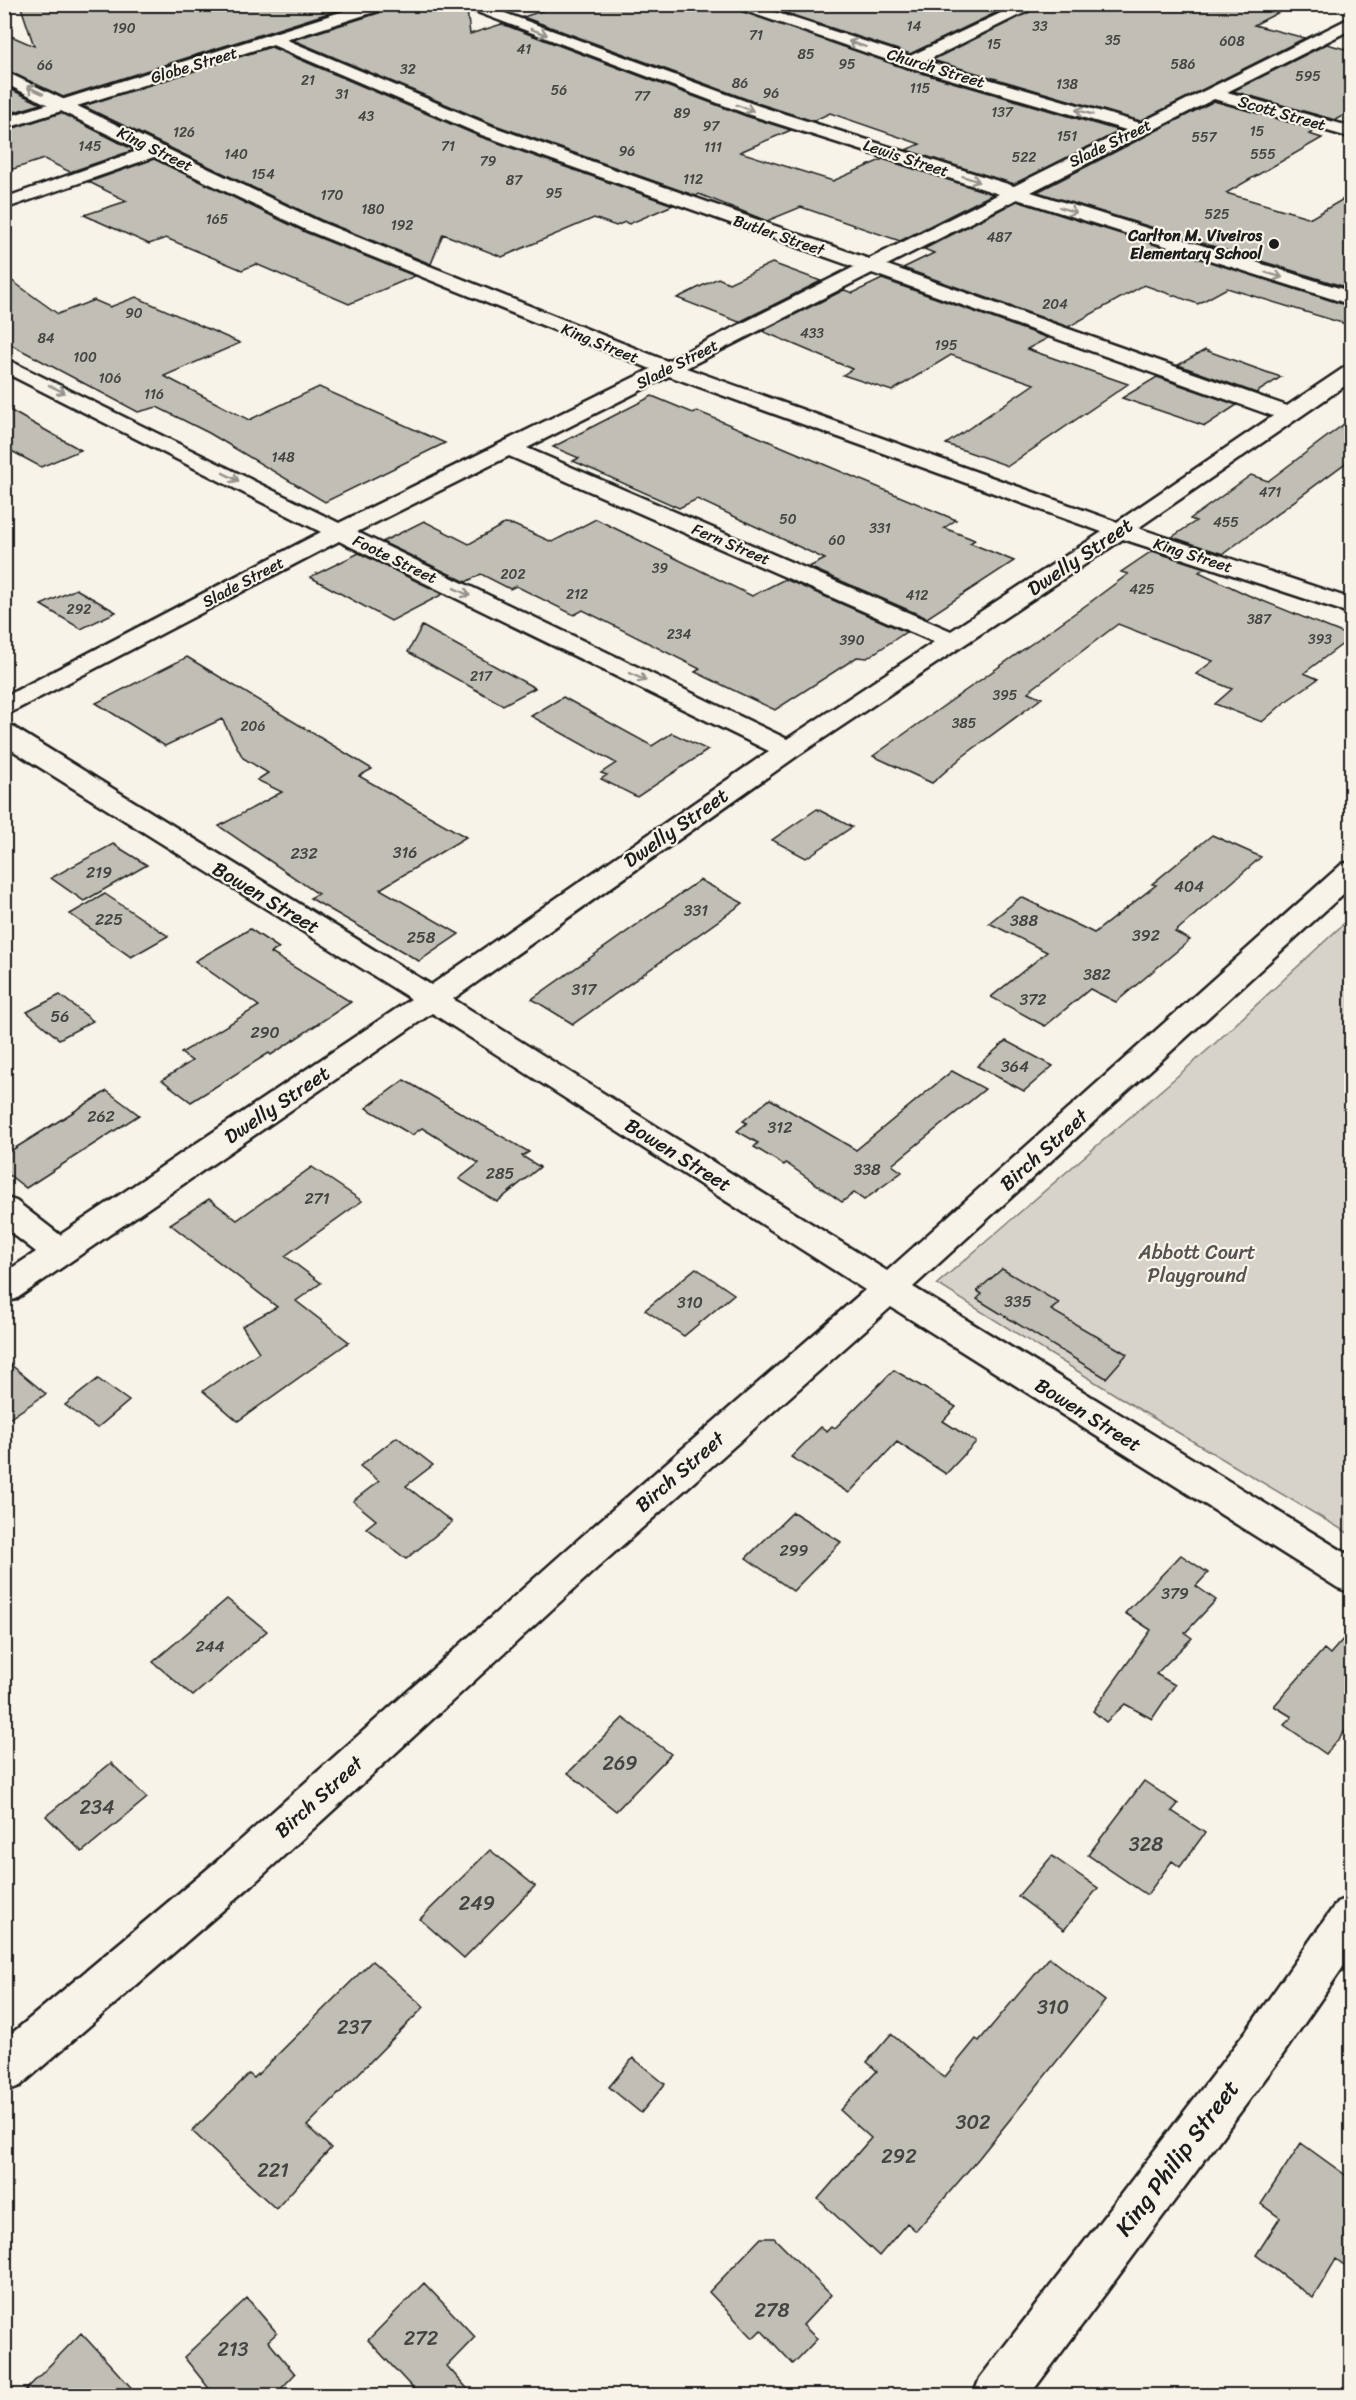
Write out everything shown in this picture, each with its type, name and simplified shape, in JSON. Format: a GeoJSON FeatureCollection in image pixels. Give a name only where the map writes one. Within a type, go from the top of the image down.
{"type":"FeatureCollection","features":[{"type":"Feature","properties":{"kind":"street","name":"Globe Street"},"geometry":{"type":"LineString","coordinates":[[4,124],[384,4]]}},
{"type":"Feature","properties":{"kind":"street","name":"Lewis Street"},"geometry":{"type":"LineString","coordinates":[[464,4],[753,110],[1352,299]]}},
{"type":"Feature","properties":{"kind":"street","name":"Church Street"},"geometry":{"type":"LineString","coordinates":[[733,4],[911,62],[1140,128]]}},
{"type":"Feature","properties":{"kind":"street"},"geometry":{"type":"LineString","coordinates":[[911,62],[1034,4]]}},
{"type":"Feature","properties":{"kind":"street","name":"Slade Street"},"geometry":{"type":"LineString","coordinates":[[4,708],[339,532],[666,370],[1012,192],[1352,22]]}},
{"type":"Feature","properties":{"kind":"street","name":"Butler Street"},"geometry":{"type":"LineString","coordinates":[[274,40],[488,131],[1289,414]]}},
{"type":"Feature","properties":{"kind":"street","name":"King Street"},"geometry":{"type":"LineString","coordinates":[[4,76],[310,224],[666,370],[1119,531],[1352,607]]}},
{"type":"Feature","properties":{"kind":"street","name":"Scott Street"},"geometry":{"type":"LineString","coordinates":[[1212,93],[1352,133]]}},
{"type":"Feature","properties":{"kind":"street"},"geometry":{"type":"LineString","coordinates":[[4,204],[156,150]]}},
{"type":"Feature","properties":{"kind":"street","name":"Foote Street"},"geometry":{"type":"LineString","coordinates":[[4,364],[339,532],[788,750]]}},
{"type":"Feature","properties":{"kind":"street","name":"Dwelly Street"},"geometry":{"type":"LineString","coordinates":[[4,1290],[432,999],[788,750],[1119,531],[1352,371]]}},
{"type":"Feature","properties":{"kind":"street","name":"Fern Street"},"geometry":{"type":"LineString","coordinates":[[509,448],[953,641]]}},
{"type":"Feature","properties":{"kind":"street","name":"Bowen Street"},"geometry":{"type":"LineString","coordinates":[[4,733],[211,864],[432,999],[1173,1469],[1352,1576]]}},
{"type":"Feature","properties":{"kind":"street","name":"Birch Street"},"geometry":{"type":"LineString","coordinates":[[4,2070],[238,1869],[585,1556],[889,1289],[1352,870]]}},
{"type":"Feature","properties":{"kind":"street"},"geometry":{"type":"LineString","coordinates":[[4,1209],[59,1252]]}},
{"type":"Feature","properties":{"kind":"street","name":"King Philip Street"},"geometry":{"type":"LineString","coordinates":[[998,2396],[1263,2044],[1352,1916]]}},
{"type":"Feature","properties":{"kind":"green space","name":"Abbott Court Playground"},"geometry":{"type":"Polygon","coordinates":[[[1351,917],[1351,1535],[1145,1413],[937,1284],[1211,1047],[1351,917]]]}},
{"type":"Feature","properties":{"kind":"building"},"geometry":{"type":"Polygon","coordinates":[[[20,4],[357,4],[63,97],[4,69],[4,33],[34,46],[20,4]]]}},
{"type":"Feature","properties":{"kind":"building"},"geometry":{"type":"Polygon","coordinates":[[[394,4],[454,4],[467,10],[470,34],[502,24],[746,116],[791,130],[740,152],[833,181],[883,159],[993,194],[900,241],[801,207],[767,221],[699,194],[696,196],[495,125],[293,40],[391,9],[394,4]]]}},
{"type":"Feature","properties":{"kind":"building"},"geometry":{"type":"Polygon","coordinates":[[[564,4],[723,4],[904,68],[1120,131],[1014,184],[906,150],[920,144],[830,113],[813,121],[760,104],[523,17],[564,4]]]}},
{"type":"Feature","properties":{"kind":"building"},"geometry":{"type":"Polygon","coordinates":[[[759,4],[1014,4],[910,54],[759,4]]]}},
{"type":"Feature","properties":{"kind":"building"},"geometry":{"type":"Polygon","coordinates":[[[1044,4],[1295,4],[1254,25],[1305,38],[1140,121],[932,60],[1044,4]]]}},
{"type":"Feature","properties":{"kind":"building"},"geometry":{"type":"Polygon","coordinates":[[[1327,44],[1352,51],[1352,111],[1335,120],[1233,91],[1327,44]]]}},
{"type":"Feature","properties":{"kind":"building"},"geometry":{"type":"Polygon","coordinates":[[[271,47],[481,137],[673,205],[629,224],[625,222],[616,226],[594,218],[502,257],[443,234],[431,264],[321,220],[83,106],[271,47]]]}},
{"type":"Feature","properties":{"kind":"building"},"geometry":{"type":"Polygon","coordinates":[[[4,86],[41,104],[4,115],[4,86]]]}},
{"type":"Feature","properties":{"kind":"building","name":"Carlton M. Viveiros Elementary School"},"geometry":{"type":"Polygon","coordinates":[[[1214,101],[1316,130],[1309,134],[1322,138],[1226,193],[1311,218],[1352,194],[1352,289],[1037,192],[1214,101]]]}},
{"type":"Feature","properties":{"kind":"building"},"geometry":{"type":"Polygon","coordinates":[[[61,113],[134,150],[70,172],[44,159],[4,172],[4,131],[61,113]]]}},
{"type":"Feature","properties":{"kind":"building"},"geometry":{"type":"Polygon","coordinates":[[[154,159],[305,232],[415,276],[349,304],[256,264],[242,270],[166,238],[149,244],[84,215],[127,201],[89,182],[154,159]]]}},
{"type":"Feature","properties":{"kind":"building"},"geometry":{"type":"Polygon","coordinates":[[[1017,201],[1352,307],[1352,326],[1227,288],[1198,304],[1144,285],[1068,327],[903,268],[934,253],[924,249],[1017,201]]]}},
{"type":"Feature","properties":{"kind":"building"},"geometry":{"type":"Polygon","coordinates":[[[772,263],[821,281],[739,322],[677,298],[718,278],[729,283],[772,263]]]}},
{"type":"Feature","properties":{"kind":"building"},"geometry":{"type":"Polygon","coordinates":[[[4,275],[58,314],[94,300],[110,307],[136,297],[240,343],[164,376],[249,420],[319,387],[445,443],[325,502],[209,433],[157,407],[138,412],[4,341],[4,275]]]}},
{"type":"Feature","properties":{"kind":"building"},"geometry":{"type":"Polygon","coordinates":[[[882,279],[1048,338],[1027,349],[1128,384],[1008,466],[946,444],[1034,384],[951,355],[892,391],[843,375],[852,369],[762,331],[844,290],[853,293],[882,279]]]}},
{"type":"Feature","properties":{"kind":"building"},"geometry":{"type":"Polygon","coordinates":[[[1205,350],[1281,377],[1256,393],[1178,365],[1205,350]]]}},
{"type":"Feature","properties":{"kind":"building"},"geometry":{"type":"Polygon","coordinates":[[[1157,377],[1237,405],[1205,426],[1122,398],[1157,377]]]}},
{"type":"Feature","properties":{"kind":"building"},"geometry":{"type":"Polygon","coordinates":[[[652,396],[693,413],[697,411],[956,520],[944,528],[975,540],[970,543],[1014,561],[927,618],[809,567],[825,559],[697,499],[679,508],[573,461],[579,458],[553,447],[652,396]]]}},
{"type":"Feature","properties":{"kind":"building"},"geometry":{"type":"Polygon","coordinates":[[[4,407],[81,450],[41,467],[4,447],[4,407]]]}},
{"type":"Feature","properties":{"kind":"building"},"geometry":{"type":"Polygon","coordinates":[[[1352,418],[1352,458],[1223,554],[1172,537],[1196,521],[1190,519],[1251,475],[1268,481],[1352,418]]]}},
{"type":"Feature","properties":{"kind":"building"},"geometry":{"type":"Polygon","coordinates":[[[596,519],[752,596],[785,579],[906,632],[867,658],[857,657],[775,710],[695,672],[700,669],[583,610],[574,615],[516,586],[510,589],[481,574],[466,582],[382,542],[424,521],[469,544],[504,524],[514,525],[552,542],[596,519]]]}},
{"type":"Feature","properties":{"kind":"building"},"geometry":{"type":"Polygon","coordinates":[[[1152,551],[1205,568],[1199,572],[1248,595],[1352,637],[1304,673],[1318,679],[1285,702],[1262,722],[1215,704],[1232,689],[1196,674],[1213,661],[1118,624],[1028,692],[1042,698],[962,757],[932,783],[873,756],[1089,603],[1128,574],[1121,572],[1152,551]]]}},
{"type":"Feature","properties":{"kind":"building"},"geometry":{"type":"Polygon","coordinates":[[[359,553],[443,594],[391,621],[310,577],[359,553]]]}},
{"type":"Feature","properties":{"kind":"building"},"geometry":{"type":"Polygon","coordinates":[[[76,589],[116,612],[81,629],[41,605],[76,589]]]}},
{"type":"Feature","properties":{"kind":"building"},"geometry":{"type":"Polygon","coordinates":[[[422,626],[535,688],[503,705],[408,652],[422,626]]]}},
{"type":"Feature","properties":{"kind":"building"},"geometry":{"type":"Polygon","coordinates":[[[187,657],[372,769],[359,776],[466,837],[380,889],[459,934],[419,961],[310,898],[318,894],[219,826],[282,792],[257,780],[268,773],[243,758],[222,719],[165,746],[96,703],[187,657]]]}},
{"type":"Feature","properties":{"kind":"building"},"geometry":{"type":"Polygon","coordinates":[[[563,697],[652,746],[672,733],[708,750],[637,797],[601,779],[607,775],[601,773],[616,763],[531,716],[563,697]]]}},
{"type":"Feature","properties":{"kind":"building"},"geometry":{"type":"Polygon","coordinates":[[[817,809],[852,827],[806,858],[772,840],[817,809]]]}},
{"type":"Feature","properties":{"kind":"building"},"geometry":{"type":"Polygon","coordinates":[[[1212,835],[1261,857],[1175,932],[1190,940],[1116,1002],[1090,989],[1045,1026],[991,997],[1047,952],[989,923],[1021,897],[1094,933],[1156,885],[1152,884],[1212,835]]]}},
{"type":"Feature","properties":{"kind":"building"},"geometry":{"type":"Polygon","coordinates":[[[113,844],[147,865],[84,901],[51,878],[113,844]]]}},
{"type":"Feature","properties":{"kind":"building"},"geometry":{"type":"Polygon","coordinates":[[[700,880],[743,903],[573,1024],[532,999],[700,880]]]}},
{"type":"Feature","properties":{"kind":"building"},"geometry":{"type":"Polygon","coordinates":[[[105,894],[168,936],[131,957],[70,914],[105,894]]]}},
{"type":"Feature","properties":{"kind":"building"},"geometry":{"type":"Polygon","coordinates":[[[250,929],[279,948],[271,953],[351,1002],[271,1055],[269,1053],[191,1102],[162,1080],[192,1061],[181,1053],[259,1006],[195,961],[250,929]]]}},
{"type":"Feature","properties":{"kind":"building"},"geometry":{"type":"Polygon","coordinates":[[[60,995],[93,1021],[59,1039],[27,1012],[60,995]]]}},
{"type":"Feature","properties":{"kind":"building"},"geometry":{"type":"Polygon","coordinates":[[[1006,1041],[1053,1066],[1024,1091],[977,1066],[1006,1041]]]}},
{"type":"Feature","properties":{"kind":"building"},"geometry":{"type":"Polygon","coordinates":[[[952,1071],[985,1089],[892,1165],[902,1172],[864,1200],[854,1193],[842,1202],[786,1163],[784,1165],[754,1147],[758,1143],[737,1131],[747,1123],[743,1121],[770,1099],[856,1150],[952,1071]]]}},
{"type":"Feature","properties":{"kind":"building"},"geometry":{"type":"Polygon","coordinates":[[[404,1080],[529,1152],[522,1156],[540,1167],[497,1202],[459,1179],[479,1163],[422,1128],[412,1135],[366,1108],[404,1080]]]}},
{"type":"Feature","properties":{"kind":"building"},"geometry":{"type":"Polygon","coordinates":[[[107,1091],[139,1115],[26,1188],[4,1171],[4,1155],[107,1091]]]}},
{"type":"Feature","properties":{"kind":"building"},"geometry":{"type":"Polygon","coordinates":[[[312,1167],[362,1201],[285,1256],[321,1283],[296,1301],[349,1342],[238,1421],[203,1391],[259,1352],[242,1326],[277,1307],[170,1224],[209,1199],[237,1220],[312,1167]]]}},
{"type":"Feature","properties":{"kind":"building"},"geometry":{"type":"Polygon","coordinates":[[[696,1268],[734,1294],[684,1336],[645,1310],[696,1268]]]}},
{"type":"Feature","properties":{"kind":"building"},"geometry":{"type":"Polygon","coordinates":[[[1002,1269],[1059,1303],[1051,1310],[1127,1354],[1106,1378],[977,1299],[982,1294],[977,1291],[1002,1269]]]}},
{"type":"Feature","properties":{"kind":"building"},"geometry":{"type":"Polygon","coordinates":[[[4,1359],[46,1394],[4,1422],[4,1359]]]}},
{"type":"Feature","properties":{"kind":"building"},"geometry":{"type":"Polygon","coordinates":[[[894,1370],[956,1407],[943,1421],[976,1442],[946,1474],[897,1442],[849,1493],[791,1457],[821,1427],[827,1431],[832,1426],[835,1428],[894,1370]]]}},
{"type":"Feature","properties":{"kind":"building"},"geometry":{"type":"Polygon","coordinates":[[[98,1379],[129,1401],[97,1428],[65,1405],[98,1379]]]}},
{"type":"Feature","properties":{"kind":"building"},"geometry":{"type":"Polygon","coordinates":[[[397,1437],[433,1465],[406,1486],[452,1522],[406,1559],[366,1528],[376,1520],[353,1501],[379,1481],[360,1466],[397,1437]]]}},
{"type":"Feature","properties":{"kind":"building"},"geometry":{"type":"Polygon","coordinates":[[[793,1512],[841,1542],[793,1591],[746,1558],[793,1512]]]}},
{"type":"Feature","properties":{"kind":"building"},"geometry":{"type":"Polygon","coordinates":[[[1181,1555],[1208,1573],[1196,1586],[1216,1600],[1185,1633],[1192,1638],[1156,1674],[1175,1685],[1152,1719],[1125,1704],[1106,1722],[1093,1711],[1151,1630],[1125,1613],[1181,1555]]]}},
{"type":"Feature","properties":{"kind":"building"},"geometry":{"type":"Polygon","coordinates":[[[227,1599],[267,1631],[193,1696],[153,1662],[227,1599]]]}},
{"type":"Feature","properties":{"kind":"building"},"geometry":{"type":"Polygon","coordinates":[[[1352,1629],[1352,1723],[1326,1754],[1284,1725],[1292,1717],[1274,1706],[1324,1649],[1330,1654],[1352,1629]]]}},
{"type":"Feature","properties":{"kind":"building"},"geometry":{"type":"Polygon","coordinates":[[[623,1718],[671,1754],[616,1811],[568,1773],[623,1718]]]}},
{"type":"Feature","properties":{"kind":"building"},"geometry":{"type":"Polygon","coordinates":[[[111,1763],[147,1798],[82,1852],[46,1816],[111,1763]]]}},
{"type":"Feature","properties":{"kind":"building"},"geometry":{"type":"Polygon","coordinates":[[[1144,1781],[1178,1804],[1172,1811],[1205,1833],[1180,1867],[1172,1861],[1147,1895],[1088,1855],[1144,1781]]]}},
{"type":"Feature","properties":{"kind":"building"},"geometry":{"type":"Polygon","coordinates":[[[490,1850],[535,1886],[464,1958],[420,1919],[490,1850]]]}},
{"type":"Feature","properties":{"kind":"building"},"geometry":{"type":"Polygon","coordinates":[[[1052,1856],[1098,1888],[1064,1930],[1018,1896],[1052,1856]]]}},
{"type":"Feature","properties":{"kind":"building"},"geometry":{"type":"Polygon","coordinates":[[[1049,1958],[1105,2001],[979,2158],[916,2231],[907,2223],[879,2256],[818,2199],[871,2138],[840,2110],[877,2071],[867,2062],[891,2034],[944,2078],[976,2039],[979,2041],[1049,1958]]]}},
{"type":"Feature","properties":{"kind":"building"},"geometry":{"type":"Polygon","coordinates":[[[372,1961],[424,2007],[307,2126],[331,2148],[276,2209],[192,2131],[249,2074],[254,2078],[372,1961]]]}},
{"type":"Feature","properties":{"kind":"building"},"geometry":{"type":"Polygon","coordinates":[[[633,2058],[665,2084],[641,2113],[609,2087],[633,2058]]]}},
{"type":"Feature","properties":{"kind":"building"},"geometry":{"type":"Polygon","coordinates":[[[1301,2143],[1352,2180],[1352,2271],[1336,2259],[1313,2298],[1256,2255],[1280,2218],[1261,2204],[1301,2143]]]}},
{"type":"Feature","properties":{"kind":"building"},"geometry":{"type":"Polygon","coordinates":[[[761,2238],[774,2238],[831,2295],[803,2325],[817,2339],[793,2364],[761,2330],[753,2338],[709,2292],[761,2238]]]}},
{"type":"Feature","properties":{"kind":"building"},"geometry":{"type":"Polygon","coordinates":[[[424,2283],[475,2337],[447,2366],[474,2396],[420,2396],[368,2340],[424,2283]]]}},
{"type":"Feature","properties":{"kind":"building"},"geometry":{"type":"Polygon","coordinates":[[[247,2298],[277,2333],[268,2341],[295,2374],[274,2396],[215,2396],[184,2357],[247,2298]]]}},
{"type":"Feature","properties":{"kind":"building"},"geometry":{"type":"Polygon","coordinates":[[[81,2333],[139,2396],[20,2396],[81,2333]]]}},
{"type":"Feature","properties":{"kind":"place","name":"Carlton M. Viveiros Elementary School"},"geometry":{"type":"Point","coordinates":[1274,244]}}]}
